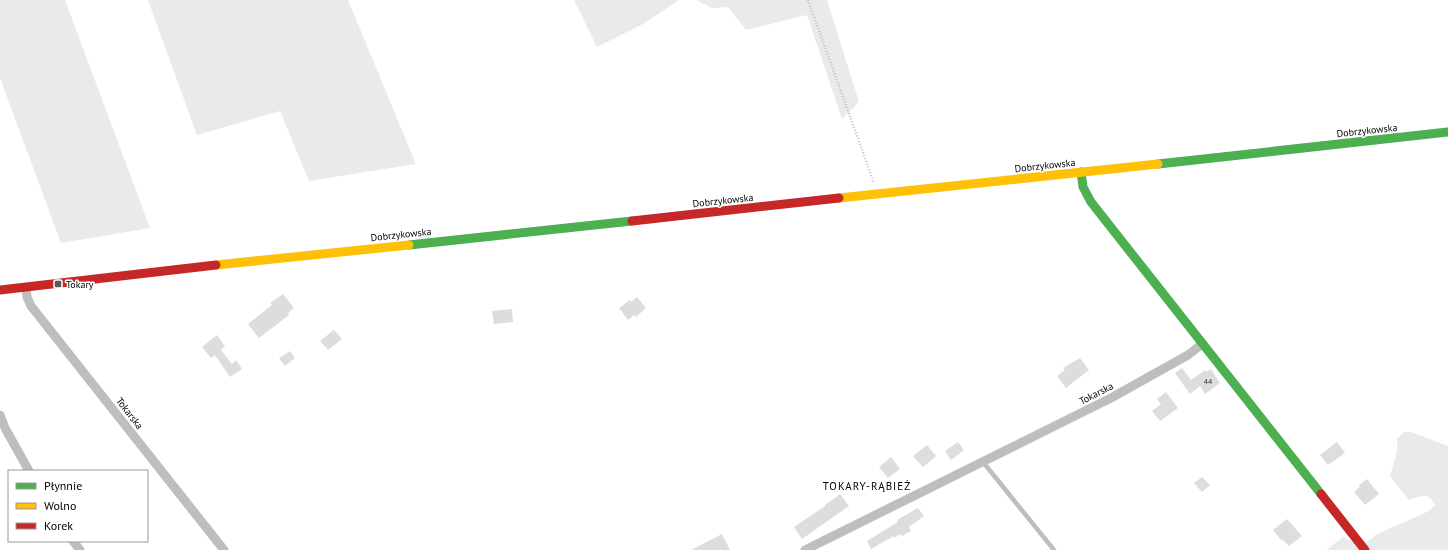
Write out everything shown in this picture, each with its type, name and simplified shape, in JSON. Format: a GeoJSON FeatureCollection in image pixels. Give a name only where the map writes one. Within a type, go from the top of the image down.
{"type":"FeatureCollection","features":[{"type":"Feature","properties":{"kind":"main road","name":"Dobrzykowska"},"geometry":{"type":"LineString","coordinates":[[0,290],[1448,132]]}},
{"type":"Feature","properties":{"kind":"main road"},"geometry":{"type":"LineString","coordinates":[[1081,172],[1083,186],[1091,202],[1365,550]]}},
{"type":"Feature","properties":{"kind":"street","name":"Tokarska"},"geometry":{"type":"LineString","coordinates":[[26,287],[27,297],[31,306],[224,550]]}},
{"type":"Feature","properties":{"kind":"street","name":"Tokarska"},"geometry":{"type":"LineString","coordinates":[[806,550],[1111,398],[1188,355],[1202,344]]}},
{"type":"Feature","properties":{"kind":"street"},"geometry":{"type":"LineString","coordinates":[[0,415],[28,470]]}},
{"type":"Feature","properties":{"kind":"street"},"geometry":{"type":"LineString","coordinates":[[74,542],[80,550]]}},
{"type":"Feature","properties":{"kind":"lane"},"geometry":{"type":"LineString","coordinates":[[983,462],[1054,550]]}},
{"type":"Feature","properties":{"kind":"path"},"geometry":{"type":"LineString","coordinates":[[808,0],[878,194]]}},
{"type":"Feature","properties":{"kind":"shaded area"},"geometry":{"type":"Polygon","coordinates":[[[0,0],[65,0],[150,228],[61,243],[0,78],[0,0]]]}},
{"type":"Feature","properties":{"kind":"shaded area"},"geometry":{"type":"Polygon","coordinates":[[[148,0],[348,0],[416,164],[309,181],[280,111],[197,135],[148,0]]]}},
{"type":"Feature","properties":{"kind":"shaded area"},"geometry":{"type":"Polygon","coordinates":[[[574,0],[679,0],[643,24],[597,47],[574,0]]]}},
{"type":"Feature","properties":{"kind":"shaded area"},"geometry":{"type":"Polygon","coordinates":[[[696,0],[827,0],[859,102],[842,119],[807,15],[746,30],[728,7],[712,8],[696,0]]]}},
{"type":"Feature","properties":{"kind":"shaded area"},"geometry":{"type":"Polygon","coordinates":[[[1404,432],[1411,432],[1448,446],[1448,550],[1370,550],[1365,544],[1377,534],[1429,511],[1435,505],[1427,496],[1409,500],[1390,476],[1396,453],[1397,439],[1404,432]]]}},
{"type":"Feature","properties":{"kind":"shaded area"},"geometry":{"type":"Polygon","coordinates":[[[1343,537],[1355,543],[1360,550],[1326,550],[1343,537]]]}},
{"type":"Feature","properties":{"kind":"building"},"geometry":{"type":"Polygon","coordinates":[[[283,294],[294,308],[288,313],[289,315],[259,338],[248,324],[272,305],[270,303],[283,294]]]}},
{"type":"Feature","properties":{"kind":"building"},"geometry":{"type":"Polygon","coordinates":[[[637,297],[646,308],[636,317],[634,315],[628,320],[619,308],[637,297]]]}},
{"type":"Feature","properties":{"kind":"building"},"geometry":{"type":"Polygon","coordinates":[[[512,309],[513,322],[494,324],[492,311],[512,309]]]}},
{"type":"Feature","properties":{"kind":"building"},"geometry":{"type":"Polygon","coordinates":[[[334,330],[342,339],[328,350],[320,341],[334,330]]]}},
{"type":"Feature","properties":{"kind":"building"},"geometry":{"type":"Polygon","coordinates":[[[217,335],[225,346],[221,350],[232,364],[236,360],[242,369],[230,377],[215,355],[211,358],[202,347],[217,335]]]}},
{"type":"Feature","properties":{"kind":"building"},"geometry":{"type":"Polygon","coordinates":[[[290,351],[295,358],[285,366],[279,358],[290,351]]]}},
{"type":"Feature","properties":{"kind":"building"},"geometry":{"type":"Polygon","coordinates":[[[1080,358],[1089,370],[1066,388],[1057,376],[1065,370],[1063,368],[1080,358]]]}},
{"type":"Feature","properties":{"kind":"building"},"geometry":{"type":"Polygon","coordinates":[[[1182,368],[1191,380],[1205,370],[1206,372],[1211,369],[1220,383],[1205,394],[1200,386],[1190,394],[1175,373],[1182,368]]]}},
{"type":"Feature","properties":{"kind":"building"},"geometry":{"type":"Polygon","coordinates":[[[1166,392],[1178,408],[1160,421],[1152,411],[1161,404],[1157,399],[1166,392]]]}},
{"type":"Feature","properties":{"kind":"building"},"geometry":{"type":"Polygon","coordinates":[[[958,442],[964,450],[951,460],[945,451],[958,442]]]}},
{"type":"Feature","properties":{"kind":"building"},"geometry":{"type":"Polygon","coordinates":[[[1337,442],[1345,453],[1328,465],[1320,455],[1337,442]]]}},
{"type":"Feature","properties":{"kind":"building"},"geometry":{"type":"Polygon","coordinates":[[[927,445],[936,456],[923,467],[913,456],[927,445]]]}},
{"type":"Feature","properties":{"kind":"building"},"geometry":{"type":"Polygon","coordinates":[[[891,457],[900,469],[888,478],[879,467],[891,457]]]}},
{"type":"Feature","properties":{"kind":"building"},"geometry":{"type":"Polygon","coordinates":[[[1202,477],[1210,485],[1202,492],[1194,483],[1202,477]]]}},
{"type":"Feature","properties":{"kind":"building"},"geometry":{"type":"Polygon","coordinates":[[[1367,479],[1379,494],[1365,505],[1354,492],[1360,487],[1358,486],[1367,479]]]}},
{"type":"Feature","properties":{"kind":"building"},"geometry":{"type":"Polygon","coordinates":[[[840,494],[849,506],[802,539],[794,527],[840,494]]]}},
{"type":"Feature","properties":{"kind":"building"},"geometry":{"type":"Polygon","coordinates":[[[918,508],[924,516],[909,527],[911,531],[902,536],[900,534],[895,538],[894,536],[871,549],[867,541],[898,522],[897,520],[918,508]]]}},
{"type":"Feature","properties":{"kind":"building"},"geometry":{"type":"Polygon","coordinates":[[[1287,519],[1302,536],[1289,546],[1282,539],[1281,540],[1273,530],[1287,519]]]}},
{"type":"Feature","properties":{"kind":"building"},"geometry":{"type":"Polygon","coordinates":[[[722,534],[730,550],[691,550],[722,534]]]}},
{"type":"Feature","properties":{"kind":"traffic: fast"},"geometry":{"type":"LineString","coordinates":[[1158,164],[1448,132]]}},
{"type":"Feature","properties":{"kind":"traffic: fast"},"geometry":{"type":"LineString","coordinates":[[1081,172],[1083,187],[1091,202],[1321,494]]}},
{"type":"Feature","properties":{"kind":"traffic: fast"},"geometry":{"type":"LineString","coordinates":[[409,245],[632,221]]}},
{"type":"Feature","properties":{"kind":"traffic: slow"},"geometry":{"type":"LineString","coordinates":[[839,198],[1158,164]]}},
{"type":"Feature","properties":{"kind":"traffic: slow"},"geometry":{"type":"LineString","coordinates":[[216,265],[409,245]]}},
{"type":"Feature","properties":{"kind":"traffic: jam"},"geometry":{"type":"LineString","coordinates":[[632,221],[839,198]]}},
{"type":"Feature","properties":{"kind":"traffic: jam"},"geometry":{"type":"LineString","coordinates":[[0,290],[216,265]]}},
{"type":"Feature","properties":{"kind":"traffic: jam"},"geometry":{"type":"LineString","coordinates":[[1321,494],[1365,550]]}},
{"type":"Feature","properties":{"kind":"place","name":"Tokary"},"geometry":{"type":"Point","coordinates":[58,284]}},
{"type":"Feature","properties":{"kind":"district","name":"TOKARY-RĄBIEŻ"},"geometry":{"type":"Point","coordinates":[867,486]}}]}
